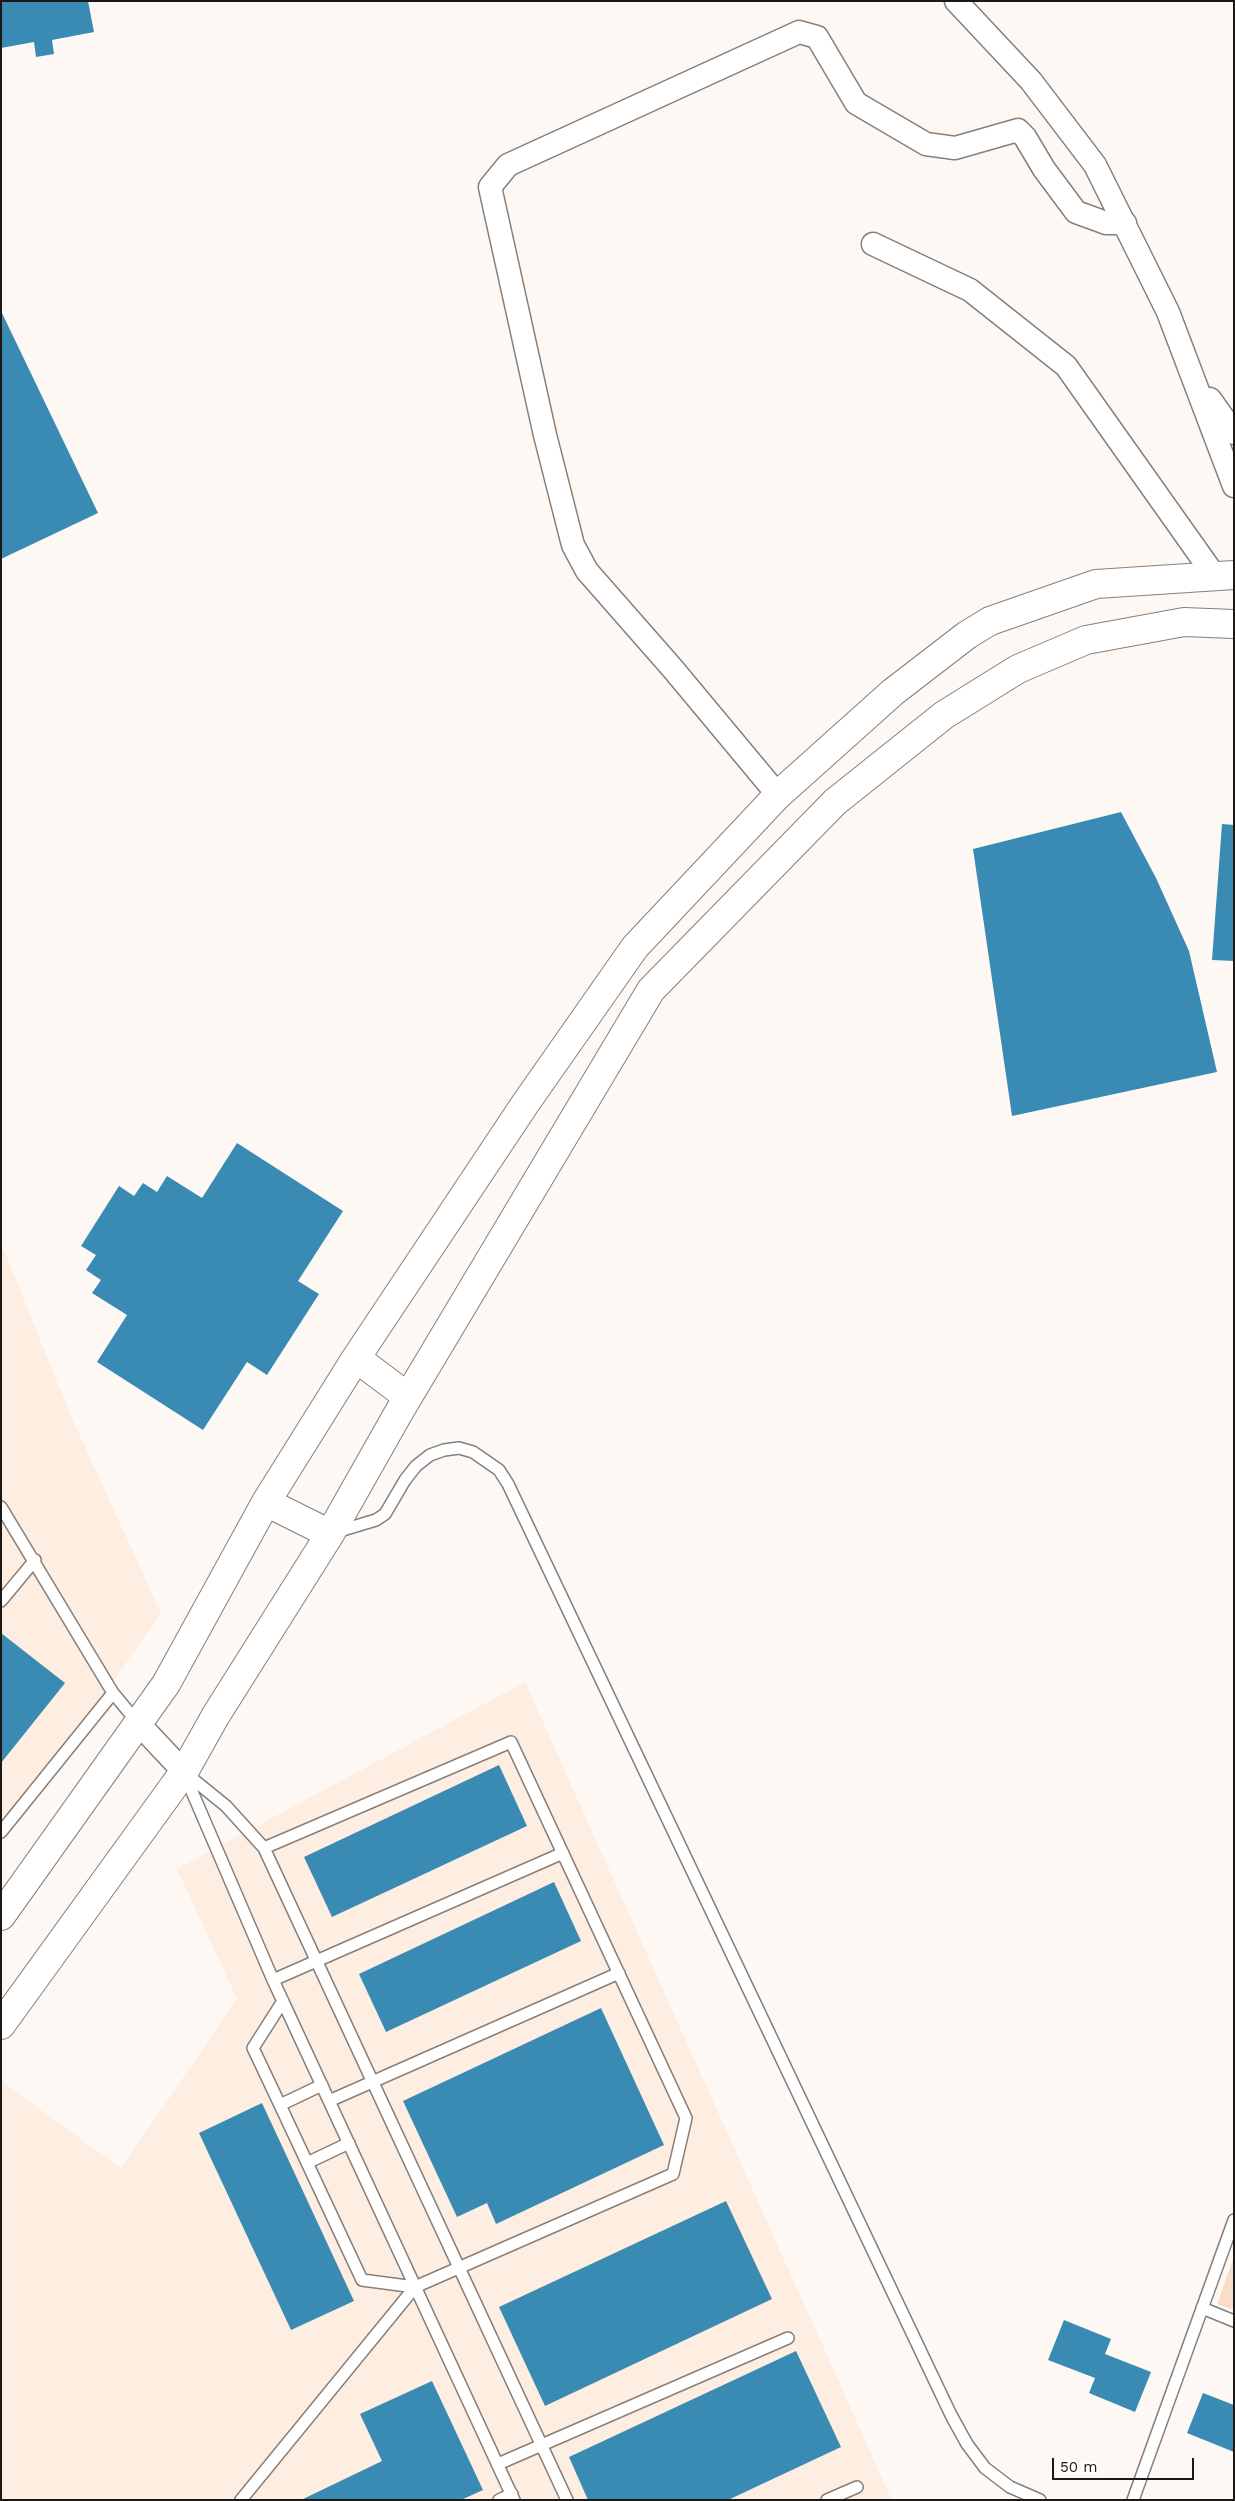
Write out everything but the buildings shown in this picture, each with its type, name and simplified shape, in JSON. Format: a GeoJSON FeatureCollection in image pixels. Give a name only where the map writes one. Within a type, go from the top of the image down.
{"type":"FeatureCollection","features":[{"type":"Feature","properties":{"kind":"main road"},"geometry":{"type":"LineString","coordinates":[[1,1916],[166,1684],[266,1502],[356,1358],[525,1104],[635,947],[778,795],[892,692],[967,635],[990,621],[1096,584],[1224,575]]}},
{"type":"Feature","properties":{"kind":"main road"},"geometry":{"type":"LineString","coordinates":[[1,2024],[184,1772],[216,1715],[330,1534],[408,1397],[651,990],[835,802],[944,715],[1018,669],[1086,640],[1184,622],[1234,624]]}},
{"type":"Feature","properties":{"kind":"main road"},"geometry":{"type":"LineString","coordinates":[[356,1358],[408,1397]]}},
{"type":"Feature","properties":{"kind":"main road"},"geometry":{"type":"LineString","coordinates":[[266,1502],[330,1534]]}},
{"type":"Feature","properties":{"kind":"street"},"geometry":{"type":"LineString","coordinates":[[956,1],[1026,75],[1095,166],[1168,312],[1234,486]]}},
{"type":"Feature","properties":{"kind":"street"},"geometry":{"type":"LineString","coordinates":[[778,795],[673,668],[587,571],[573,545],[545,435],[490,187],[508,165],[798,32],[818,37],[856,103],[926,144],[955,148],[1018,130],[1025,137],[1044,169],[1076,212],[1106,223],[1125,223]]}},
{"type":"Feature","properties":{"kind":"street"},"geometry":{"type":"LineString","coordinates":[[873,244],[970,290],[1066,366],[1224,575]]}},
{"type":"Feature","properties":{"kind":"street"},"geometry":{"type":"LineString","coordinates":[[1190,371],[1234,433]]}},
{"type":"Feature","properties":{"kind":"street"},"geometry":{"type":"LineString","coordinates":[[139,1724],[184,1772]]}},
{"type":"Feature","properties":{"kind":"lane"},"geometry":{"type":"LineString","coordinates":[[330,1534],[376,1520],[385,1514],[405,1480],[416,1466],[430,1455],[444,1450],[459,1448],[474,1452],[499,1470],[508,1484],[951,2415],[967,2444],[985,2468],[1010,2487],[1040,2500]]}},
{"type":"Feature","properties":{"kind":"lane"},"geometry":{"type":"LineString","coordinates":[[1,1507],[35,1560],[113,1693],[139,1724]]}},
{"type":"Feature","properties":{"kind":"lane"},"geometry":{"type":"LineString","coordinates":[[1,1601],[35,1560]]}},
{"type":"Feature","properties":{"kind":"lane"},"geometry":{"type":"LineString","coordinates":[[1,1832],[113,1693]]}},
{"type":"Feature","properties":{"kind":"lane"},"geometry":{"type":"LineString","coordinates":[[241,2500],[415,2286],[673,2174],[686,2118],[511,1742],[264,1848]]}},
{"type":"Feature","properties":{"kind":"lane"},"geometry":{"type":"LineString","coordinates":[[184,1772],[226,1806],[264,1848],[567,2500]]}},
{"type":"Feature","properties":{"kind":"lane"},"geometry":{"type":"LineString","coordinates":[[184,1772],[273,1980],[513,2497],[500,2500]]}},
{"type":"Feature","properties":{"kind":"lane"},"geometry":{"type":"LineString","coordinates":[[273,1980],[563,1853]]}},
{"type":"Feature","properties":{"kind":"lane"},"geometry":{"type":"LineString","coordinates":[[329,2101],[372,2080],[619,1973]]}},
{"type":"Feature","properties":{"kind":"lane"},"geometry":{"type":"LineString","coordinates":[[283,2001],[254,2048],[280,2105],[362,2280],[415,2286]]}},
{"type":"Feature","properties":{"kind":"lane"},"geometry":{"type":"LineString","coordinates":[[280,2105],[322,2085]]}},
{"type":"Feature","properties":{"kind":"lane"},"geometry":{"type":"LineString","coordinates":[[307,2163],[349,2143]]}},
{"type":"Feature","properties":{"kind":"lane"},"geometry":{"type":"LineString","coordinates":[[1133,2500],[1234,2220]]}},
{"type":"Feature","properties":{"kind":"lane"},"geometry":{"type":"LineString","coordinates":[[1202,2308],[1234,2321]]}},
{"type":"Feature","properties":{"kind":"lane"},"geometry":{"type":"LineString","coordinates":[[498,2464],[788,2338]]}},
{"type":"Feature","properties":{"kind":"lane"},"geometry":{"type":"LineString","coordinates":[[827,2500],[857,2487]]}},
{"type":"Feature","properties":{"kind":"shaded area"},"geometry":{"type":"Polygon","coordinates":[[[1,1243],[71,1416],[161,1613],[1,1842],[1,1243]]]}},
{"type":"Feature","properties":{"kind":"shaded area"},"geometry":{"type":"Polygon","coordinates":[[[525,1682],[892,2500],[1,2500],[1,2081],[121,2168],[237,1999],[177,1869],[525,1682]]]}},
{"type":"Feature","properties":{"kind":"shaded area"},"geometry":{"type":"Polygon","coordinates":[[[1234,2257],[1234,2310],[1217,2304],[1234,2257]]]}}]}
